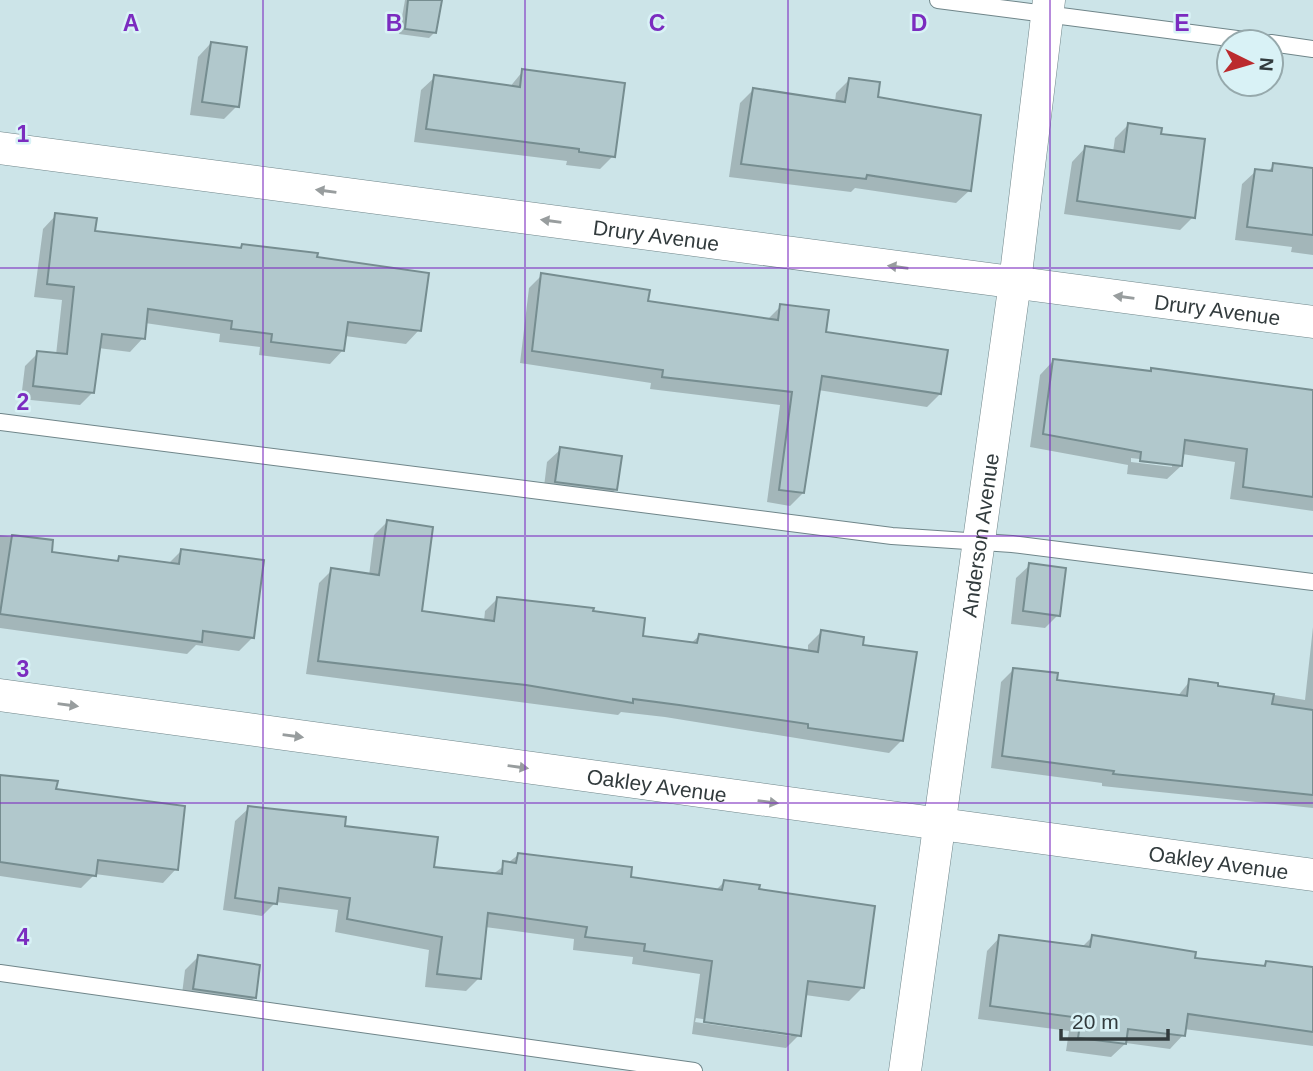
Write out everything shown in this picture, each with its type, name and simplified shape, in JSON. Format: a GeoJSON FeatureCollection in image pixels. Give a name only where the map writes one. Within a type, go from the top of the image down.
{"type":"FeatureCollection","features":[{"type":"Feature","properties":{"kind":"street","name":"Anderson Avenue"},"geometry":{"type":"LineString","coordinates":[[905,1071],[1015,282],[1048,7]]}},
{"type":"Feature","properties":{"kind":"street","name":"Drury Avenue"},"geometry":{"type":"LineString","coordinates":[[0,148],[1313,322]]}},
{"type":"Feature","properties":{"kind":"street","name":"Oakley Avenue"},"geometry":{"type":"LineString","coordinates":[[0,695],[940,826],[1313,875]]}},
{"type":"Feature","properties":{"kind":"lane"},"geometry":{"type":"LineString","coordinates":[[938,0],[1048,7],[1215,35]]}},
{"type":"Feature","properties":{"kind":"lane"},"geometry":{"type":"LineString","coordinates":[[1285,45],[1313,49]]}},
{"type":"Feature","properties":{"kind":"lane"},"geometry":{"type":"LineString","coordinates":[[0,422],[892,536],[979,542],[1313,582]]}},
{"type":"Feature","properties":{"kind":"lane"},"geometry":{"type":"LineString","coordinates":[[0,973],[694,1071]]}},
{"type":"Feature","properties":{"kind":"building"},"geometry":{"type":"Polygon","coordinates":[[[408,0],[442,0],[436,33],[405,29],[408,0]]]}},
{"type":"Feature","properties":{"kind":"building"},"geometry":{"type":"Polygon","coordinates":[[[211,42],[247,47],[239,107],[202,102],[211,42]]]}},
{"type":"Feature","properties":{"kind":"building"},"geometry":{"type":"Polygon","coordinates":[[[522,69],[625,83],[615,157],[579,152],[579,149],[426,129],[434,75],[520,87],[522,69]]]}},
{"type":"Feature","properties":{"kind":"building"},"geometry":{"type":"Polygon","coordinates":[[[849,78],[880,82],[878,97],[981,115],[971,191],[867,175],[866,179],[741,164],[753,88],[845,102],[849,78]]]}},
{"type":"Feature","properties":{"kind":"building"},"geometry":{"type":"Polygon","coordinates":[[[1128,123],[1162,128],[1161,134],[1205,139],[1195,218],[1077,201],[1085,146],[1124,152],[1128,123]]]}},
{"type":"Feature","properties":{"kind":"building"},"geometry":{"type":"Polygon","coordinates":[[[1273,163],[1313,168],[1313,235],[1247,227],[1255,169],[1272,171],[1273,163]]]}},
{"type":"Feature","properties":{"kind":"building"},"geometry":{"type":"Polygon","coordinates":[[[55,213],[97,218],[95,231],[241,248],[242,244],[318,253],[317,257],[429,273],[421,331],[348,322],[344,351],[271,342],[272,334],[231,329],[232,321],[148,309],[145,339],[102,334],[94,393],[33,386],[37,351],[67,354],[74,287],[47,284],[55,213]]]}},
{"type":"Feature","properties":{"kind":"building"},"geometry":{"type":"Polygon","coordinates":[[[541,273],[650,290],[648,301],[778,320],[780,304],[829,310],[826,332],[948,350],[941,394],[822,376],[804,493],[779,490],[792,392],[662,377],[663,370],[532,351],[541,273]]]}},
{"type":"Feature","properties":{"kind":"building"},"geometry":{"type":"Polygon","coordinates":[[[1053,359],[1151,371],[1151,368],[1313,390],[1313,497],[1243,487],[1247,449],[1185,440],[1182,466],[1140,461],[1141,452],[1043,434],[1053,359]]]}},
{"type":"Feature","properties":{"kind":"building"},"geometry":{"type":"Polygon","coordinates":[[[560,447],[622,456],[617,490],[555,482],[560,447]]]}},
{"type":"Feature","properties":{"kind":"building"},"geometry":{"type":"Polygon","coordinates":[[[387,520],[433,527],[422,611],[494,621],[497,597],[594,608],[593,611],[645,618],[643,636],[697,643],[699,634],[818,652],[821,630],[864,637],[863,645],[917,652],[903,741],[808,728],[808,724],[679,705],[633,699],[633,703],[526,685],[318,661],[331,568],[379,575],[387,520]]]}},
{"type":"Feature","properties":{"kind":"building"},"geometry":{"type":"Polygon","coordinates":[[[12,535],[53,540],[52,552],[118,561],[119,556],[179,564],[181,549],[264,560],[254,638],[203,631],[202,642],[0,614],[12,535]]]}},
{"type":"Feature","properties":{"kind":"building"},"geometry":{"type":"Polygon","coordinates":[[[1029,563],[1066,568],[1060,616],[1023,611],[1029,563]]]}},
{"type":"Feature","properties":{"kind":"building"},"geometry":{"type":"Polygon","coordinates":[[[1013,668],[1058,673],[1057,680],[1187,696],[1189,679],[1218,683],[1218,686],[1274,694],[1272,704],[1313,710],[1313,795],[1113,774],[1114,771],[1002,756],[1013,668]]]}},
{"type":"Feature","properties":{"kind":"building"},"geometry":{"type":"Polygon","coordinates":[[[0,775],[58,781],[56,789],[185,806],[178,870],[98,860],[96,876],[0,862],[0,775]]]}},
{"type":"Feature","properties":{"kind":"building"},"geometry":{"type":"Polygon","coordinates":[[[248,806],[346,817],[345,826],[438,837],[434,867],[502,874],[503,861],[516,863],[518,853],[632,867],[631,877],[722,890],[724,880],[760,885],[759,889],[875,906],[864,988],[808,981],[801,1036],[704,1022],[712,961],[644,951],[645,944],[585,937],[587,927],[488,913],[481,979],[437,974],[442,937],[347,919],[350,898],[279,888],[277,904],[235,898],[248,806]]]}},
{"type":"Feature","properties":{"kind":"building"},"geometry":{"type":"Polygon","coordinates":[[[999,935],[1090,947],[1092,935],[1196,952],[1195,958],[1265,966],[1266,961],[1313,967],[1313,1032],[1188,1014],[1185,1036],[1128,1029],[1126,1044],[1078,1038],[1081,1018],[990,1006],[999,935]]]}},
{"type":"Feature","properties":{"kind":"building"},"geometry":{"type":"Polygon","coordinates":[[[198,955],[260,965],[256,998],[193,989],[198,955]]]}}]}
